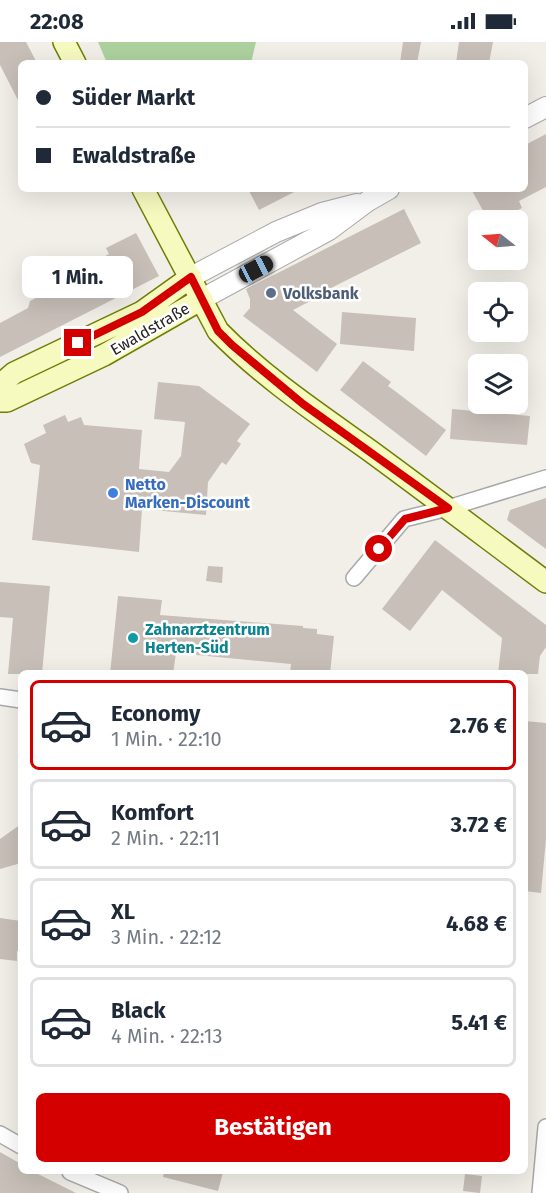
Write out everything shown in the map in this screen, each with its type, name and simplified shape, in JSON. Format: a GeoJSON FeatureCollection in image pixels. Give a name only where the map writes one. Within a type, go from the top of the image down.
{"type":"FeatureCollection","features":[{"type":"Feature","properties":{"kind":"main road"},"geometry":{"type":"LineString","coordinates":[[64,42],[73,60]]}},
{"type":"Feature","properties":{"kind":"main road"},"geometry":{"type":"LineString","coordinates":[[146,192],[191,277]]}},
{"type":"Feature","properties":{"kind":"main road","name":"Ewaldstraße"},"geometry":{"type":"LineString","coordinates":[[0,386],[14,373],[142,312],[191,277],[218,331],[232,345],[303,404],[546,582]]}},
{"type":"Feature","properties":{"kind":"main road","name":"Ewaldstraße"},"geometry":{"type":"LineString","coordinates":[[0,401],[7,401],[104,355],[202,299]]}},
{"type":"Feature","properties":{"kind":"street"},"geometry":{"type":"LineString","coordinates":[[528,116],[546,107]]}},
{"type":"Feature","properties":{"kind":"street"},"geometry":{"type":"LineString","coordinates":[[202,299],[329,230],[384,192]]}},
{"type":"Feature","properties":{"kind":"street"},"geometry":{"type":"LineString","coordinates":[[191,277],[276,232],[322,213],[368,201]]}},
{"type":"Feature","properties":{"kind":"street"},"geometry":{"type":"LineString","coordinates":[[354,578],[405,519],[546,478]]}},
{"type":"Feature","properties":{"kind":"street"},"geometry":{"type":"LineString","coordinates":[[0,697],[18,700]]}},
{"type":"Feature","properties":{"kind":"street"},"geometry":{"type":"LineString","coordinates":[[540,1193],[546,1127]]}},
{"type":"Feature","properties":{"kind":"street"},"geometry":{"type":"LineString","coordinates":[[0,1134],[18,1144]]}},
{"type":"Feature","properties":{"kind":"street"},"geometry":{"type":"LineString","coordinates":[[75,1174],[120,1193]]}},
{"type":"Feature","properties":{"kind":"green space"},"geometry":{"type":"Polygon","coordinates":[[[98,42],[256,42],[252,60],[106,60],[98,42]]]}},
{"type":"Feature","properties":{"kind":"building"},"geometry":{"type":"Polygon","coordinates":[[[0,42],[26,42],[35,60],[18,60],[18,100],[0,65],[0,42]]]}},
{"type":"Feature","properties":{"kind":"building"},"geometry":{"type":"Polygon","coordinates":[[[403,42],[421,42],[418,60],[400,60],[403,42]]]}},
{"type":"Feature","properties":{"kind":"building"},"geometry":{"type":"Polygon","coordinates":[[[459,42],[493,42],[490,60],[456,60],[459,42]]]}},
{"type":"Feature","properties":{"kind":"building"},"geometry":{"type":"Polygon","coordinates":[[[546,134],[546,187],[519,201],[522,208],[518,210],[483,210],[473,192],[528,192],[528,143],[546,134]]]}},
{"type":"Feature","properties":{"kind":"building"},"geometry":{"type":"Polygon","coordinates":[[[250,192],[294,192],[259,210],[250,192]]]}},
{"type":"Feature","properties":{"kind":"building"},"geometry":{"type":"Polygon","coordinates":[[[404,209],[421,243],[325,291],[326,293],[293,310],[337,344],[317,372],[243,316],[250,308],[250,299],[246,289],[404,209]]]}},
{"type":"Feature","properties":{"kind":"building"},"geometry":{"type":"Polygon","coordinates":[[[136,233],[159,276],[0,357],[0,323],[28,308],[30,301],[45,293],[46,286],[109,254],[106,248],[136,233]]]}},
{"type":"Feature","properties":{"kind":"building"},"geometry":{"type":"Polygon","coordinates":[[[342,312],[416,318],[414,351],[340,344],[342,312]]]}},
{"type":"Feature","properties":{"kind":"building"},"geometry":{"type":"Polygon","coordinates":[[[363,361],[391,382],[388,386],[446,430],[426,456],[340,390],[363,361]]]}},
{"type":"Feature","properties":{"kind":"building"},"geometry":{"type":"Polygon","coordinates":[[[158,382],[199,386],[250,424],[237,441],[241,444],[226,465],[222,462],[208,482],[206,515],[142,509],[139,552],[32,540],[40,465],[31,463],[24,444],[46,433],[43,425],[65,415],[68,422],[81,417],[84,425],[142,430],[139,469],[169,472],[181,456],[185,422],[154,419],[158,382]]]}},
{"type":"Feature","properties":{"kind":"building"},"geometry":{"type":"Polygon","coordinates":[[[452,409],[468,410],[468,414],[530,416],[527,445],[450,439],[452,409]]]}},
{"type":"Feature","properties":{"kind":"building"},"geometry":{"type":"Polygon","coordinates":[[[546,498],[546,549],[507,520],[510,510],[546,498]]]}},
{"type":"Feature","properties":{"kind":"building"},"geometry":{"type":"Polygon","coordinates":[[[435,540],[546,625],[546,647],[540,656],[538,674],[528,674],[528,670],[498,670],[502,638],[442,590],[410,631],[382,609],[435,540]]]}},
{"type":"Feature","properties":{"kind":"building"},"geometry":{"type":"Polygon","coordinates":[[[208,566],[223,567],[222,583],[206,581],[208,566]]]}},
{"type":"Feature","properties":{"kind":"building"},"geometry":{"type":"Polygon","coordinates":[[[0,582],[50,586],[42,670],[18,670],[18,674],[8,674],[13,618],[0,617],[0,582]]]}},
{"type":"Feature","properties":{"kind":"building"},"geometry":{"type":"Polygon","coordinates":[[[118,596],[162,600],[160,615],[303,626],[303,628],[317,629],[317,634],[334,636],[330,670],[290,670],[291,664],[176,653],[174,670],[110,670],[118,596]]]}},
{"type":"Feature","properties":{"kind":"building"},"geometry":{"type":"Polygon","coordinates":[[[528,721],[546,723],[546,839],[541,893],[528,891],[528,721]]]}},
{"type":"Feature","properties":{"kind":"building"},"geometry":{"type":"Polygon","coordinates":[[[18,826],[18,864],[0,869],[0,839],[18,826]]]}},
{"type":"Feature","properties":{"kind":"building"},"geometry":{"type":"Polygon","coordinates":[[[0,918],[18,921],[17,961],[0,959],[0,918]]]}},
{"type":"Feature","properties":{"kind":"building"},"geometry":{"type":"Polygon","coordinates":[[[0,1152],[18,1162],[18,1174],[38,1174],[76,1193],[0,1193],[0,1152]]]}},
{"type":"Feature","properties":{"kind":"building"},"geometry":{"type":"Polygon","coordinates":[[[164,1174],[222,1174],[218,1191],[163,1177],[164,1174]]]}},
{"type":"Feature","properties":{"kind":"building"},"geometry":{"type":"Polygon","coordinates":[[[465,1174],[482,1176],[480,1193],[463,1191],[465,1174]]]}},
{"type":"Feature","properties":{"kind":"place","name":"Volksbank"},"geometry":{"type":"Point","coordinates":[271,293]}},
{"type":"Feature","properties":{"kind":"place","name":"Netto Marken-Discount"},"geometry":{"type":"Point","coordinates":[113,493]}},
{"type":"Feature","properties":{"kind":"place","name":"Zahnarztzentrum Herten-Süd"},"geometry":{"type":"Point","coordinates":[133,638]}},
{"type":"Feature","properties":{"kind":"route"},"geometry":{"type":"LineString","coordinates":[[78,343],[142,312],[191,277],[218,331],[232,345],[303,404],[448,508],[405,519],[379,549]]}}]}
